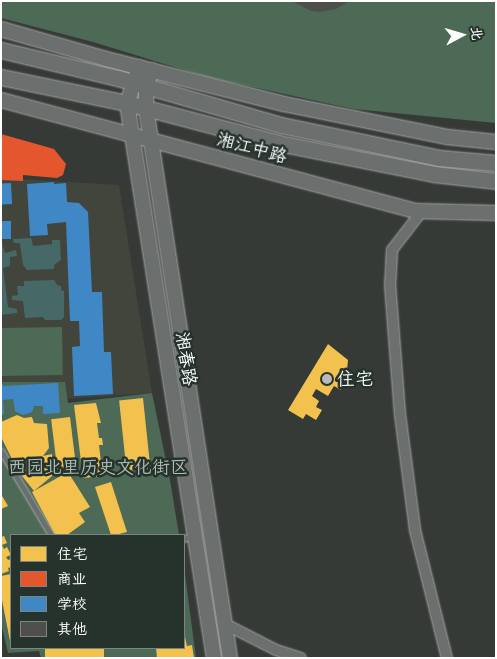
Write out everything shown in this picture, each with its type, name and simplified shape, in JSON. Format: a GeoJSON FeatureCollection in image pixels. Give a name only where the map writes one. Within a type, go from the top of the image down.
{"type":"FeatureCollection","features":[{"type":"Feature","properties":{"kind":"main road","name":"湘江中路"},"geometry":{"type":"LineString","coordinates":[[1,50],[140,85],[281,125],[439,158],[496,162]]}},
{"type":"Feature","properties":{"kind":"main road","name":"湘江中路"},"geometry":{"type":"LineString","coordinates":[[1,76],[146,108],[278,142],[434,174],[496,181]]}},
{"type":"Feature","properties":{"kind":"street"},"geometry":{"type":"LineString","coordinates":[[1,29],[146,69],[303,108],[447,137],[496,142]]}},
{"type":"Feature","properties":{"kind":"street","name":"湘春路"},"geometry":{"type":"LineString","coordinates":[[146,69],[140,85],[127,104],[189,536],[214,658]]}},
{"type":"Feature","properties":{"kind":"street","name":"湘春路"},"geometry":{"type":"LineString","coordinates":[[140,85],[146,108],[230,658]]}},
{"type":"Feature","properties":{"kind":"street","name":"湘江中路"},"geometry":{"type":"LineString","coordinates":[[1,100],[422,211],[496,213]]}},
{"type":"Feature","properties":{"kind":"street"},"geometry":{"type":"LineString","coordinates":[[422,211],[392,250],[390,284],[400,414],[415,530],[430,598],[447,658]]}},
{"type":"Feature","properties":{"kind":"street"},"geometry":{"type":"LineString","coordinates":[[225,624],[276,650],[301,658]]}},
{"type":"Feature","properties":{"kind":"lane"},"geometry":{"type":"LineString","coordinates":[[1,451],[50,534]]}},
{"type":"Feature","properties":{"kind":"shaded area"},"geometry":{"type":"Polygon","coordinates":[[[1,178],[119,185],[152,393],[1,403],[1,178]]]}},
{"type":"Feature","properties":{"kind":"green space"},"geometry":{"type":"Polygon","coordinates":[[[1,1],[496,1],[496,123],[354,109],[207,77],[93,42],[1,18],[1,1]]]}},
{"type":"Feature","properties":{"kind":"green space"},"geometry":{"type":"Polygon","coordinates":[[[62,327],[63,375],[2,376],[1,328],[62,327]]]}},
{"type":"Feature","properties":{"kind":"green space","name":"西园北里历史文化街区"},"geometry":{"type":"Polygon","coordinates":[[[1,382],[65,382],[68,403],[152,393],[179,534],[10,534],[10,649],[185,649],[185,575],[196,658],[41,658],[39,651],[8,653],[1,623],[1,382]]]}},
{"type":"Feature","properties":{"kind":"water"},"geometry":{"type":"Polygon","coordinates":[[[31,238],[33,246],[52,244],[52,240],[60,240],[61,260],[54,265],[54,269],[27,270],[23,265],[20,243],[14,243],[13,239],[31,238]]]}},
{"type":"Feature","properties":{"kind":"water"},"geometry":{"type":"Polygon","coordinates":[[[1,240],[5,253],[16,250],[17,256],[10,257],[10,266],[3,268],[8,307],[17,309],[17,313],[1,315],[1,240]]]}},
{"type":"Feature","properties":{"kind":"water"},"geometry":{"type":"Polygon","coordinates":[[[54,280],[57,285],[61,286],[61,290],[64,291],[64,317],[61,320],[45,320],[43,317],[25,318],[23,301],[12,300],[12,296],[18,295],[17,286],[24,286],[24,281],[54,280]]]}},
{"type":"Feature","properties":{"kind":"building: 住宅","name":"住宅"},"geometry":{"type":"Polygon","coordinates":[[[328,344],[348,360],[347,370],[352,373],[341,390],[334,386],[328,396],[316,389],[312,396],[319,401],[316,407],[322,410],[316,420],[306,414],[303,419],[288,410],[328,344]]]}},
{"type":"Feature","properties":{"kind":"building: 住宅"},"geometry":{"type":"Polygon","coordinates":[[[143,398],[150,469],[127,471],[119,401],[143,398]]]}},
{"type":"Feature","properties":{"kind":"building: 住宅"},"geometry":{"type":"Polygon","coordinates":[[[96,403],[101,423],[97,423],[99,438],[102,438],[103,445],[99,445],[101,462],[104,461],[106,470],[102,470],[103,476],[83,478],[74,405],[96,403]]]}},
{"type":"Feature","properties":{"kind":"building: 住宅"},"geometry":{"type":"Polygon","coordinates":[[[17,415],[24,418],[32,417],[34,423],[47,424],[49,448],[43,456],[52,454],[52,476],[34,491],[18,471],[1,437],[1,422],[17,415]]]}},
{"type":"Feature","properties":{"kind":"building: 住宅"},"geometry":{"type":"Polygon","coordinates":[[[70,417],[76,468],[57,470],[51,419],[70,417]]]}},
{"type":"Feature","properties":{"kind":"building: 住宅"},"geometry":{"type":"Polygon","coordinates":[[[68,472],[90,507],[79,513],[85,522],[68,534],[54,534],[32,492],[68,472]]]}},
{"type":"Feature","properties":{"kind":"building: 住宅"},"geometry":{"type":"Polygon","coordinates":[[[111,482],[127,532],[111,534],[95,487],[111,482]]]}},
{"type":"Feature","properties":{"kind":"building: 住宅"},"geometry":{"type":"Polygon","coordinates":[[[1,494],[8,506],[1,509],[1,494]]]}},
{"type":"Feature","properties":{"kind":"building: 住宅"},"geometry":{"type":"Polygon","coordinates":[[[4,536],[7,543],[2,545],[4,549],[7,547],[10,553],[10,555],[6,557],[8,560],[10,559],[10,567],[8,568],[9,571],[1,574],[1,537],[4,536]]]}},
{"type":"Feature","properties":{"kind":"building: 住宅"},"geometry":{"type":"Polygon","coordinates":[[[10,574],[10,641],[1,595],[1,576],[10,574]]]}},
{"type":"Feature","properties":{"kind":"building: 住宅"},"geometry":{"type":"Polygon","coordinates":[[[185,637],[187,646],[192,645],[194,658],[157,658],[156,649],[185,649],[185,637]]]}},
{"type":"Feature","properties":{"kind":"building: 住宅"},"geometry":{"type":"Polygon","coordinates":[[[45,649],[104,649],[104,658],[45,658],[45,649]]]}},
{"type":"Feature","properties":{"kind":"building: 商业"},"geometry":{"type":"Polygon","coordinates":[[[1,134],[54,149],[66,164],[63,175],[57,178],[23,175],[23,181],[1,180],[1,134]]]}},
{"type":"Feature","properties":{"kind":"building: 学校"},"geometry":{"type":"Polygon","coordinates":[[[54,182],[54,184],[66,183],[67,202],[79,203],[88,212],[92,292],[102,292],[104,352],[111,352],[113,394],[74,396],[72,347],[80,346],[79,321],[70,321],[66,222],[47,224],[48,235],[30,236],[27,184],[54,182]]]}},
{"type":"Feature","properties":{"kind":"building: 学校"},"geometry":{"type":"Polygon","coordinates":[[[11,183],[12,204],[2,204],[1,184],[11,183]]]}},
{"type":"Feature","properties":{"kind":"building: 学校"},"geometry":{"type":"Polygon","coordinates":[[[1,221],[11,221],[11,239],[1,239],[1,221]]]}},
{"type":"Feature","properties":{"kind":"building: 学校"},"geometry":{"type":"Polygon","coordinates":[[[1,381],[3,386],[58,383],[60,413],[43,414],[43,406],[34,406],[32,412],[23,415],[15,411],[13,399],[3,400],[4,414],[1,414],[1,381]]]}},
{"type":"Feature","properties":{"kind":"building: 其他"},"geometry":{"type":"Polygon","coordinates":[[[292,1],[349,1],[336,9],[320,12],[311,11],[292,1]]]}},
{"type":"Feature","properties":{"kind":"place","name":"住宅"},"geometry":{"type":"Point","coordinates":[327,379]}}]}
